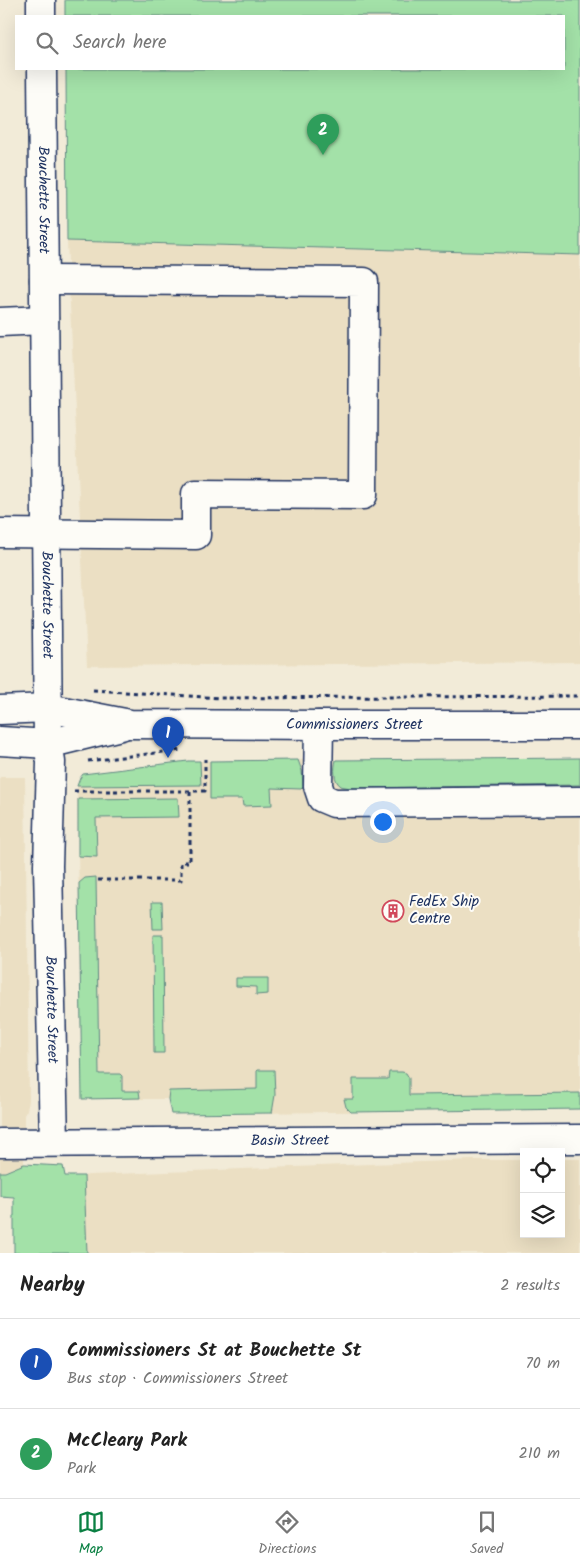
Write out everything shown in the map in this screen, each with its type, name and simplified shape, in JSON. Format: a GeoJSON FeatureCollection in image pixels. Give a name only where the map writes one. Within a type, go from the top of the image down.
{"type":"FeatureCollection","features":[{"type":"Feature","properties":{"kind":"street"},"geometry":{"type":"LineString","coordinates":[[41,0],[42,15]]}},
{"type":"Feature","properties":{"kind":"street","name":"Bouchette Street"},"geometry":{"type":"LineString","coordinates":[[42,70],[48,744],[51,762],[48,866],[54,1142]]}},
{"type":"Feature","properties":{"kind":"street"},"geometry":{"type":"LineString","coordinates":[[0,533],[196,535],[196,494],[363,495],[364,282],[44,280]]}},
{"type":"Feature","properties":{"kind":"street"},"geometry":{"type":"LineString","coordinates":[[0,322],[44,320]]}},
{"type":"Feature","properties":{"kind":"street","name":"Commissioners Street"},"geometry":{"type":"LineString","coordinates":[[0,710],[48,708],[130,724],[319,726],[580,725]]}},
{"type":"Feature","properties":{"kind":"street","name":"Commissioners Street"},"geometry":{"type":"LineString","coordinates":[[0,742],[48,744],[130,724]]}},
{"type":"Feature","properties":{"kind":"street"},"geometry":{"type":"LineString","coordinates":[[319,726],[318,786],[322,798],[334,803],[580,801]]}},
{"type":"Feature","properties":{"kind":"street","name":"Basin Street"},"geometry":{"type":"LineString","coordinates":[[0,1143],[580,1139]]}},
{"type":"Feature","properties":{"kind":"path"},"geometry":{"type":"LineString","coordinates":[[90,690],[219,698],[580,696]]}},
{"type":"Feature","properties":{"kind":"path"},"geometry":{"type":"LineString","coordinates":[[73,792],[206,791],[205,759]]}},
{"type":"Feature","properties":{"kind":"path"},"geometry":{"type":"LineString","coordinates":[[98,880],[181,880],[181,862],[190,862],[190,792]]}},
{"type":"Feature","properties":{"kind":"shaded area"},"geometry":{"type":"Polygon","coordinates":[[[67,241],[580,255],[580,662],[87,666],[67,241]]]}},
{"type":"Feature","properties":{"kind":"shaded area"},"geometry":{"type":"Polygon","coordinates":[[[580,758],[580,1109],[171,1114],[168,1099],[82,1099],[77,786],[83,774],[188,761],[580,758]]]}},
{"type":"Feature","properties":{"kind":"shaded area"},"geometry":{"type":"Polygon","coordinates":[[[0,777],[25,777],[29,1101],[24,1115],[24,1164],[5,1172],[0,1172],[0,777]]]}},
{"type":"Feature","properties":{"kind":"shaded area"},"geometry":{"type":"Polygon","coordinates":[[[565,1159],[580,1159],[580,1253],[85,1253],[84,1176],[473,1160],[520,1160],[520,1238],[565,1238],[565,1159]]]}},
{"type":"Feature","properties":{"kind":"green space"},"geometry":{"type":"Polygon","coordinates":[[[65,0],[580,0],[580,255],[67,241],[66,70],[565,70],[565,15],[65,15],[65,0]]]}},
{"type":"Feature","properties":{"kind":"green space"},"geometry":{"type":"Polygon","coordinates":[[[580,758],[580,785],[350,788],[338,784],[335,774],[336,760],[580,758]]]}},
{"type":"Feature","properties":{"kind":"green space"},"geometry":{"type":"Polygon","coordinates":[[[298,760],[302,771],[303,787],[301,789],[271,788],[272,805],[243,806],[242,799],[210,799],[210,761],[298,760]]]}},
{"type":"Feature","properties":{"kind":"green space"},"geometry":{"type":"Polygon","coordinates":[[[200,761],[201,785],[77,786],[83,774],[200,761]]]}},
{"type":"Feature","properties":{"kind":"green space"},"geometry":{"type":"Polygon","coordinates":[[[178,798],[179,817],[96,818],[97,857],[78,856],[78,799],[178,798]]]}},
{"type":"Feature","properties":{"kind":"green space"},"geometry":{"type":"Polygon","coordinates":[[[96,877],[99,1074],[120,1074],[122,1076],[122,1091],[139,1091],[140,1098],[82,1099],[79,883],[85,878],[96,877]]]}},
{"type":"Feature","properties":{"kind":"green space"},"geometry":{"type":"Polygon","coordinates":[[[152,902],[162,902],[163,929],[153,929],[152,902]]]}},
{"type":"Feature","properties":{"kind":"green space"},"geometry":{"type":"Polygon","coordinates":[[[153,935],[163,935],[164,1053],[154,1053],[153,935]]]}},
{"type":"Feature","properties":{"kind":"green space"},"geometry":{"type":"Polygon","coordinates":[[[236,978],[268,978],[268,994],[256,995],[256,987],[236,986],[236,978]]]}},
{"type":"Feature","properties":{"kind":"green space"},"geometry":{"type":"Polygon","coordinates":[[[258,1070],[274,1070],[275,1095],[272,1113],[171,1114],[168,1099],[169,1091],[257,1089],[258,1070]]]}},
{"type":"Feature","properties":{"kind":"green space"},"geometry":{"type":"Polygon","coordinates":[[[389,1072],[406,1073],[409,1078],[409,1095],[580,1093],[580,1109],[351,1112],[346,1107],[344,1099],[353,1099],[353,1079],[388,1079],[389,1072]]]}},
{"type":"Feature","properties":{"kind":"green space"},"geometry":{"type":"Polygon","coordinates":[[[24,1164],[63,1166],[65,1176],[84,1176],[87,1253],[14,1253],[14,1197],[0,1196],[0,1172],[5,1172],[24,1164]]]}},
{"type":"Feature","properties":{"kind":"place","name":"McCleary Park"},"geometry":{"type":"Point","coordinates":[323,155]}},
{"type":"Feature","properties":{"kind":"place","name":"Commissioners St at Bouchette St"},"geometry":{"type":"Point","coordinates":[168,758]}},
{"type":"Feature","properties":{"kind":"place","name":"FedEx Ship Centre"},"geometry":{"type":"Point","coordinates":[393,911]}}]}
